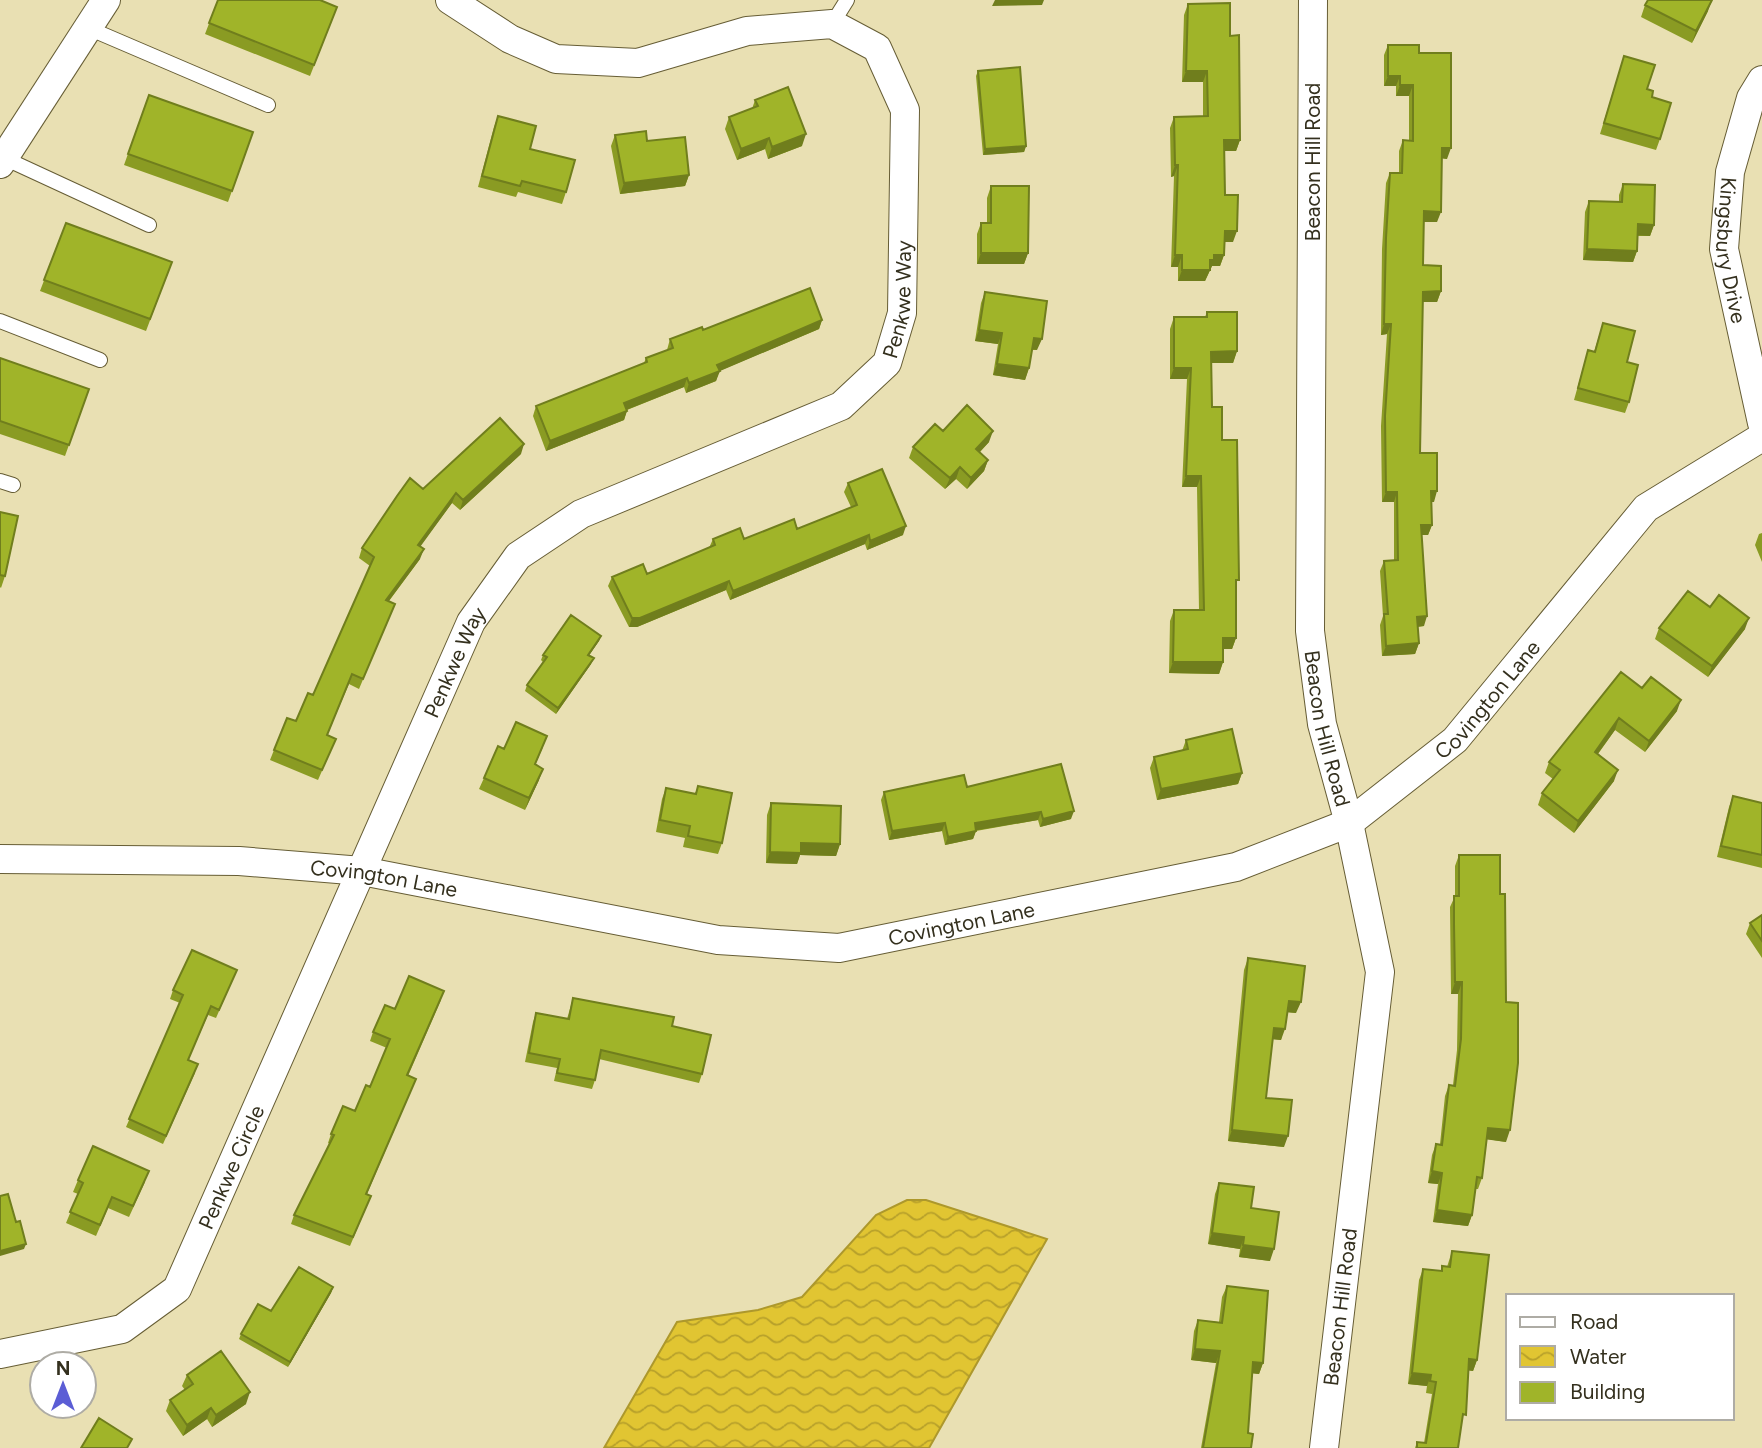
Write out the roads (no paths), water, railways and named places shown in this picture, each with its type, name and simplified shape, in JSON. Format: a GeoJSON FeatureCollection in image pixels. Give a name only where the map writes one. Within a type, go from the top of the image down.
{"type":"FeatureCollection","features":[{"type":"Feature","properties":{"kind":"street"},"geometry":{"type":"LineString","coordinates":[[2,161],[106,0]]}},
{"type":"Feature","properties":{"kind":"street"},"geometry":{"type":"LineString","coordinates":[[450,0],[510,38],[556,59],[638,63],[747,31],[832,24]]}},
{"type":"Feature","properties":{"kind":"street","name":"Beacon Hill Road"},"geometry":{"type":"LineString","coordinates":[[1313,0],[1310,631],[1322,724],[1349,823],[1380,972],[1324,1448]]}},
{"type":"Feature","properties":{"kind":"street","name":"Penkwe Way"},"geometry":{"type":"LineString","coordinates":[[362,871],[471,622],[518,556],[581,514],[841,406],[887,363],[902,313],[905,110],[877,48],[832,24]]}},
{"type":"Feature","properties":{"kind":"street","name":"Kingsbury Drive"},"geometry":{"type":"LineString","coordinates":[[1762,80],[1751,98],[1730,172],[1724,249],[1762,423]]}},
{"type":"Feature","properties":{"kind":"street","name":"Covington Lane"},"geometry":{"type":"LineString","coordinates":[[0,859],[239,861],[362,871],[718,940],[839,948],[1236,867],[1349,823],[1455,740],[1646,508],[1762,437]]}},
{"type":"Feature","properties":{"kind":"street","name":"Penkwe Circle"},"geometry":{"type":"LineString","coordinates":[[0,1354],[122,1329],[177,1289],[362,871]]}},
{"type":"Feature","properties":{"kind":"lane"},"geometry":{"type":"LineString","coordinates":[[832,24],[847,0]]}},
{"type":"Feature","properties":{"kind":"lane"},"geometry":{"type":"LineString","coordinates":[[88,28],[268,105]]}},
{"type":"Feature","properties":{"kind":"lane"},"geometry":{"type":"LineString","coordinates":[[2,161],[149,225]]}},
{"type":"Feature","properties":{"kind":"lane"},"geometry":{"type":"LineString","coordinates":[[0,321],[100,360]]}},
{"type":"Feature","properties":{"kind":"water"},"geometry":{"type":"Polygon","coordinates":[[[907,1200],[926,1200],[1047,1239],[929,1448],[604,1448],[677,1322],[758,1310],[802,1297],[876,1215],[907,1200]]]}}]}
